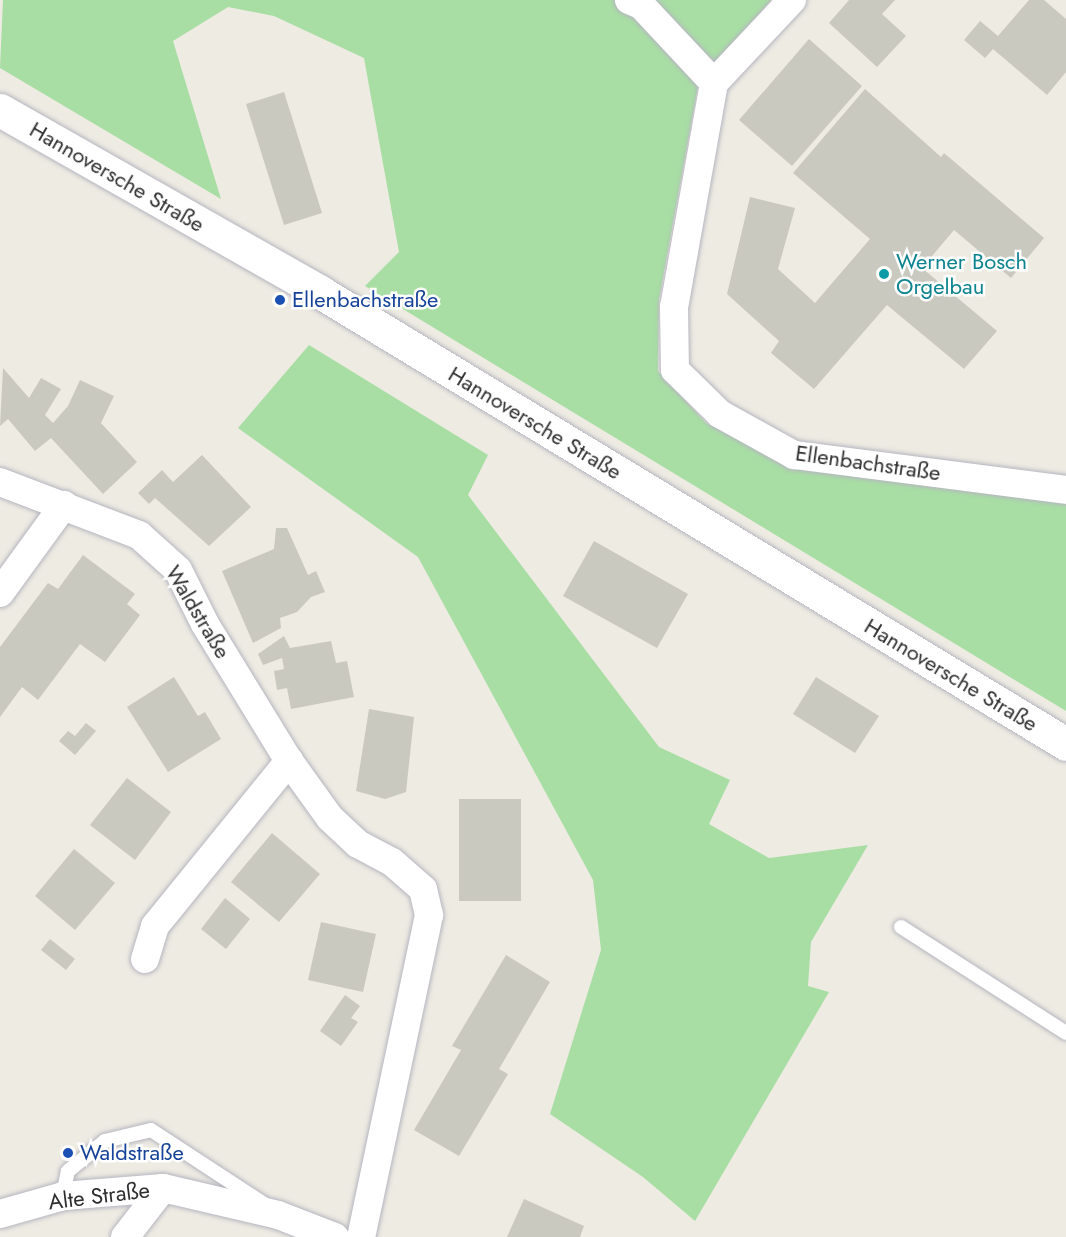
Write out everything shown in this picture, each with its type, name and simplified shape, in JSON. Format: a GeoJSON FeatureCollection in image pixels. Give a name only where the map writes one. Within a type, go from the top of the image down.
{"type":"FeatureCollection","features":[{"type":"Feature","properties":{"kind":"main road","name":"Hannoversche Straße"},"geometry":{"type":"LineString","coordinates":[[0,110],[321,292],[1066,744]]}},
{"type":"Feature","properties":{"kind":"street"},"geometry":{"type":"LineString","coordinates":[[628,0],[641,6],[714,82],[792,0]]}},
{"type":"Feature","properties":{"kind":"street","name":"Ellenbachstraße"},"geometry":{"type":"LineString","coordinates":[[714,82],[674,307],[675,370],[720,414],[794,455],[1066,490]]}},
{"type":"Feature","properties":{"kind":"street","name":"Waldstraße"},"geometry":{"type":"LineString","coordinates":[[0,482],[139,535],[178,570],[205,624],[289,761],[330,818],[358,844],[392,862],[423,889],[429,915],[361,1237]]}},
{"type":"Feature","properties":{"kind":"street"},"geometry":{"type":"LineString","coordinates":[[0,593],[64,505]]}},
{"type":"Feature","properties":{"kind":"street"},"geometry":{"type":"LineString","coordinates":[[146,959],[154,926],[289,761]]}},
{"type":"Feature","properties":{"kind":"street"},"geometry":{"type":"LineString","coordinates":[[125,1237],[163,1188]]}},
{"type":"Feature","properties":{"kind":"street","name":"Alte Straße"},"geometry":{"type":"LineString","coordinates":[[0,1214],[63,1196],[163,1188],[278,1215],[335,1237]]}},
{"type":"Feature","properties":{"kind":"lane"},"geometry":{"type":"LineString","coordinates":[[901,927],[1066,1033]]}},
{"type":"Feature","properties":{"kind":"lane"},"geometry":{"type":"LineString","coordinates":[[63,1196],[68,1171],[105,1141],[151,1130],[240,1184],[278,1215]]}},
{"type":"Feature","properties":{"kind":"green space"},"geometry":{"type":"Polygon","coordinates":[[[3,0],[771,0],[698,86],[659,300],[658,371],[706,423],[785,464],[1066,500],[1066,711],[365,286],[399,252],[364,58],[274,16],[228,7],[173,41],[221,199],[0,68],[3,0]]]}},
{"type":"Feature","properties":{"kind":"green space"},"geometry":{"type":"Polygon","coordinates":[[[309,345],[488,455],[468,495],[659,747],[730,780],[709,824],[769,858],[868,845],[811,942],[808,986],[829,992],[695,1221],[643,1177],[550,1114],[601,950],[593,880],[418,557],[238,428],[309,345]]]}},
{"type":"Feature","properties":{"kind":"building"},"geometry":{"type":"Polygon","coordinates":[[[849,0],[895,0],[882,14],[906,36],[877,67],[829,23],[849,0]]]}},
{"type":"Feature","properties":{"kind":"building"},"geometry":{"type":"Polygon","coordinates":[[[1029,0],[1044,0],[1066,19],[1066,72],[1047,95],[993,49],[985,58],[964,40],[980,21],[998,36],[1029,0]]]}},
{"type":"Feature","properties":{"kind":"building"},"geometry":{"type":"Polygon","coordinates":[[[809,39],[862,86],[792,166],[739,120],[809,39]]]}},
{"type":"Feature","properties":{"kind":"building","name":"Werner Bosch Orgelbau"},"geometry":{"type":"Polygon","coordinates":[[[865,89],[941,157],[944,153],[1044,238],[1011,278],[954,230],[922,268],[997,331],[964,369],[887,305],[814,389],[771,353],[779,341],[727,294],[750,197],[795,208],[778,269],[815,303],[870,239],[793,173],[865,89]]]}},
{"type":"Feature","properties":{"kind":"building"},"geometry":{"type":"Polygon","coordinates":[[[284,92],[322,213],[284,225],[246,104],[284,92]]]}},
{"type":"Feature","properties":{"kind":"building"},"geometry":{"type":"Polygon","coordinates":[[[3,368],[29,398],[41,378],[61,389],[45,415],[53,423],[68,406],[80,380],[114,396],[101,423],[137,462],[103,494],[51,438],[35,451],[8,419],[0,426],[3,368]]]}},
{"type":"Feature","properties":{"kind":"building"},"geometry":{"type":"Polygon","coordinates":[[[202,455],[251,507],[209,546],[155,498],[149,504],[138,493],[162,470],[173,482],[202,455]]]}},
{"type":"Feature","properties":{"kind":"building"},"geometry":{"type":"Polygon","coordinates":[[[276,528],[287,528],[308,575],[316,571],[325,592],[311,597],[297,612],[280,618],[281,628],[253,643],[222,571],[274,549],[276,528]]]}},
{"type":"Feature","properties":{"kind":"building"},"geometry":{"type":"Polygon","coordinates":[[[594,541],[688,594],[657,648],[563,596],[594,541]]]}},
{"type":"Feature","properties":{"kind":"building"},"geometry":{"type":"Polygon","coordinates":[[[83,555],[135,594],[127,604],[140,615],[105,662],[80,644],[38,700],[22,687],[0,717],[0,647],[48,583],[58,589],[83,555]]]}},
{"type":"Feature","properties":{"kind":"building"},"geometry":{"type":"Polygon","coordinates":[[[284,636],[290,648],[331,641],[336,663],[347,661],[354,697],[291,709],[287,688],[277,690],[274,671],[284,669],[282,658],[263,665],[258,654],[284,636]]]}},
{"type":"Feature","properties":{"kind":"building"},"geometry":{"type":"Polygon","coordinates":[[[174,677],[198,716],[205,712],[221,739],[168,772],[127,707],[174,677]]]}},
{"type":"Feature","properties":{"kind":"building"},"geometry":{"type":"Polygon","coordinates":[[[816,677],[879,716],[855,753],[793,714],[816,677]]]}},
{"type":"Feature","properties":{"kind":"building"},"geometry":{"type":"Polygon","coordinates":[[[369,709],[414,717],[406,792],[385,799],[356,791],[369,709]]]}},
{"type":"Feature","properties":{"kind":"building"},"geometry":{"type":"Polygon","coordinates":[[[86,723],[96,731],[75,755],[59,741],[68,731],[75,736],[86,723]]]}},
{"type":"Feature","properties":{"kind":"building"},"geometry":{"type":"Polygon","coordinates":[[[127,778],[171,812],[135,860],[90,825],[127,778]]]}},
{"type":"Feature","properties":{"kind":"building"},"geometry":{"type":"Polygon","coordinates":[[[459,799],[521,799],[521,901],[459,901],[459,799]]]}},
{"type":"Feature","properties":{"kind":"building"},"geometry":{"type":"Polygon","coordinates":[[[272,833],[320,874],[279,922],[231,882],[272,833]]]}},
{"type":"Feature","properties":{"kind":"building"},"geometry":{"type":"Polygon","coordinates":[[[74,849],[115,883],[75,930],[35,896],[74,849]]]}},
{"type":"Feature","properties":{"kind":"building"},"geometry":{"type":"Polygon","coordinates":[[[225,898],[250,919],[226,949],[201,929],[225,898]]]}},
{"type":"Feature","properties":{"kind":"building"},"geometry":{"type":"Polygon","coordinates":[[[321,922],[376,934],[363,992],[308,980],[321,922]]]}},
{"type":"Feature","properties":{"kind":"building"},"geometry":{"type":"Polygon","coordinates":[[[50,939],[75,959],[66,970],[41,950],[50,939]]]}},
{"type":"Feature","properties":{"kind":"building"},"geometry":{"type":"Polygon","coordinates":[[[506,955],[550,982],[499,1069],[508,1074],[459,1156],[414,1130],[461,1050],[452,1046],[506,955]]]}},
{"type":"Feature","properties":{"kind":"building"},"geometry":{"type":"Polygon","coordinates":[[[345,995],[360,1006],[351,1018],[358,1022],[341,1046],[320,1031],[345,995]]]}},
{"type":"Feature","properties":{"kind":"building"},"geometry":{"type":"Polygon","coordinates":[[[524,1199],[584,1226],[580,1237],[507,1237],[524,1199]]]}},
{"type":"Feature","properties":{"kind":"place","name":"Werner Bosch Orgelbau"},"geometry":{"type":"Point","coordinates":[884,274]}},
{"type":"Feature","properties":{"kind":"place","name":"Ellenbachstraße"},"geometry":{"type":"Point","coordinates":[280,300]}},
{"type":"Feature","properties":{"kind":"place","name":"Waldstraße"},"geometry":{"type":"Point","coordinates":[68,1153]}}]}
